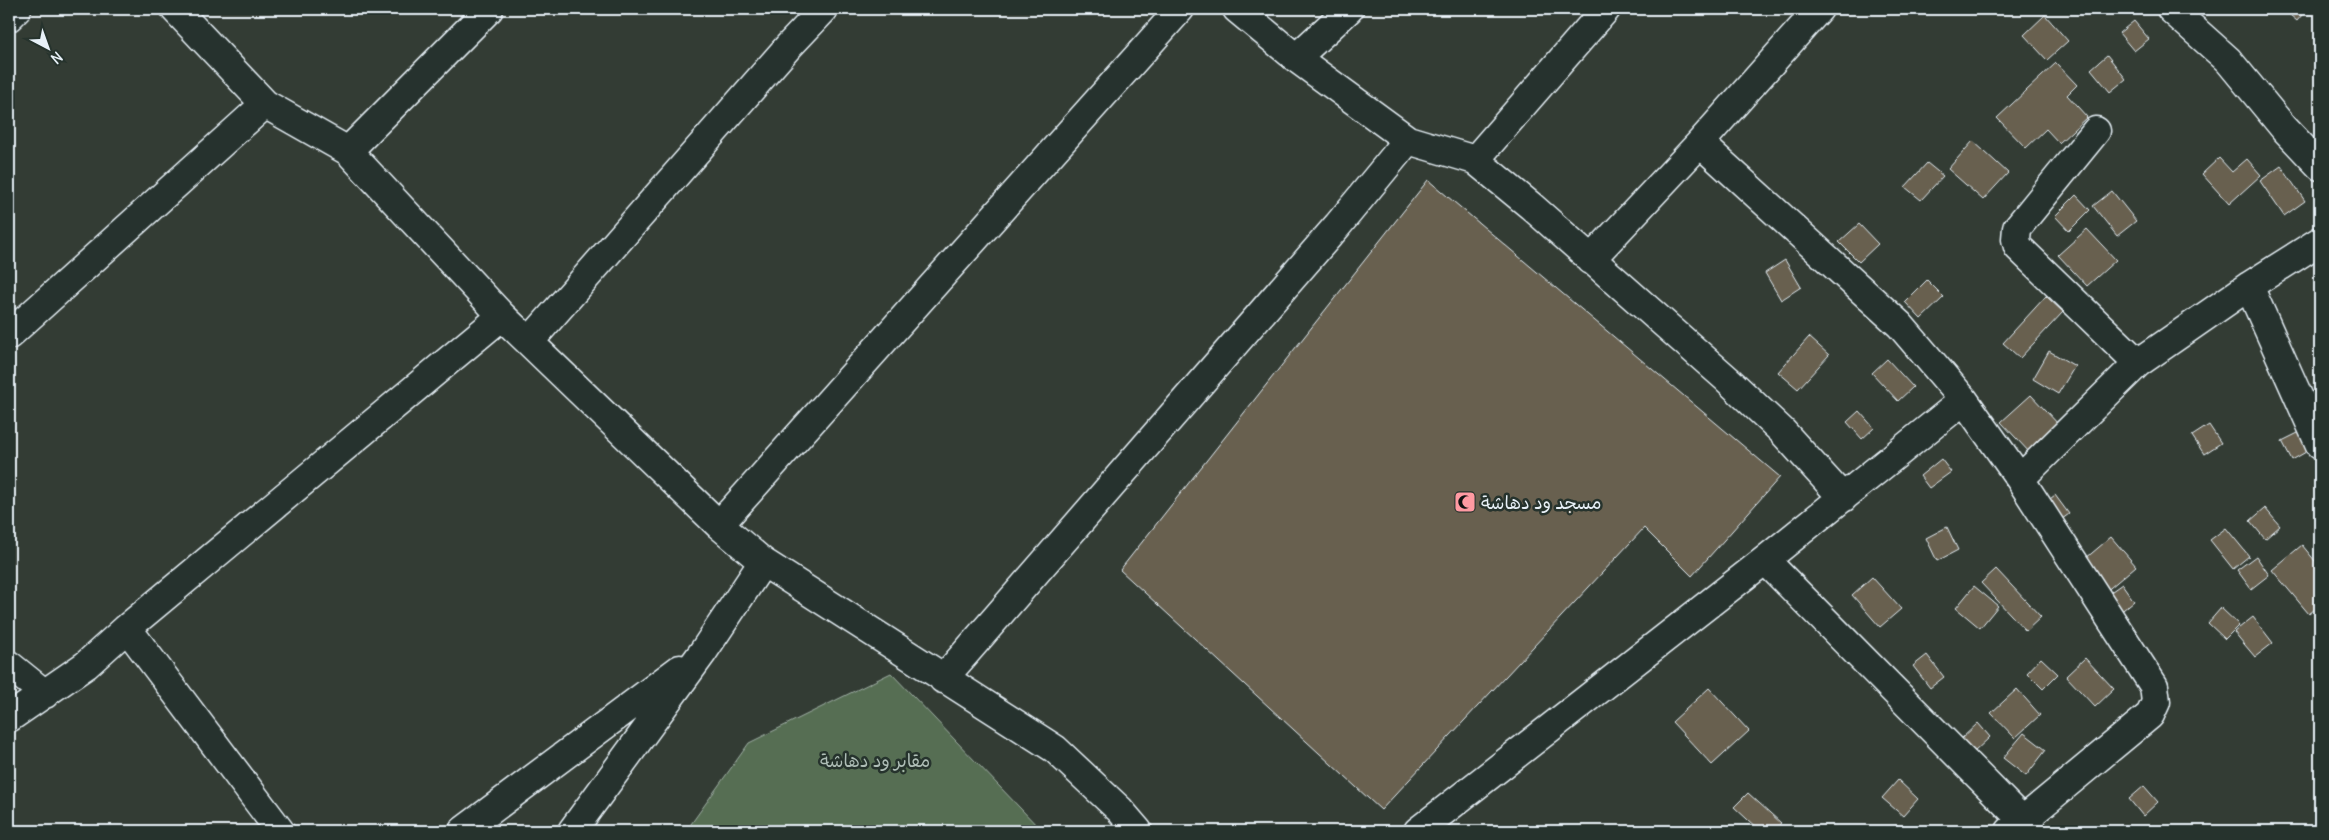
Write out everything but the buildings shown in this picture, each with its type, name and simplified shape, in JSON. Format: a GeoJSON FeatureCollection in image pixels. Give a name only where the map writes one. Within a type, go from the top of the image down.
{"type":"FeatureCollection","features":[{"type":"Feature","properties":{"kind":"street"},"geometry":{"type":"LineString","coordinates":[[9,17],[17,9]]}},
{"type":"Feature","properties":{"kind":"street"},"geometry":{"type":"LineString","coordinates":[[175,9],[265,104],[348,151],[502,316],[719,525],[763,562],[1055,749],[1120,810],[1138,831]]}},
{"type":"Feature","properties":{"kind":"street"},"geometry":{"type":"LineString","coordinates":[[348,151],[489,9]]}},
{"type":"Feature","properties":{"kind":"street"},"geometry":{"type":"LineString","coordinates":[[530,342],[788,47],[824,9]]}},
{"type":"Feature","properties":{"kind":"street"},"geometry":{"type":"LineString","coordinates":[[719,525],[1101,95],[1180,9]]}},
{"type":"Feature","properties":{"kind":"street"},"geometry":{"type":"LineString","coordinates":[[1237,9],[1296,58],[1408,140],[1475,160],[1532,206],[1590,260],[1734,385],[1782,431],[1843,498]]}},
{"type":"Feature","properties":{"kind":"street"},"geometry":{"type":"LineString","coordinates":[[1296,58],[1349,9]]}},
{"type":"Feature","properties":{"kind":"street"},"geometry":{"type":"LineString","coordinates":[[1475,160],[1606,9]]}},
{"type":"Feature","properties":{"kind":"street"},"geometry":{"type":"LineString","coordinates":[[1590,260],[1700,143],[1819,9]]}},
{"type":"Feature","properties":{"kind":"street"},"geometry":{"type":"LineString","coordinates":[[2171,9],[2228,60],[2284,128],[2320,166]]}},
{"type":"Feature","properties":{"kind":"street"},"geometry":{"type":"LineString","coordinates":[[9,335],[265,104]]}},
{"type":"Feature","properties":{"kind":"street"},"geometry":{"type":"LineString","coordinates":[[2096,131],[2017,228],[2016,239],[2018,247],[2138,363]]}},
{"type":"Feature","properties":{"kind":"street"},"geometry":{"type":"LineString","coordinates":[[943,679],[1338,225],[1408,140]]}},
{"type":"Feature","properties":{"kind":"street"},"geometry":{"type":"LineString","coordinates":[[1700,143],[1900,325],[1964,400],[2020,480],[2154,686],[2156,702],[2150,715],[2022,827],[1765,560]]}},
{"type":"Feature","properties":{"kind":"street"},"geometry":{"type":"LineString","coordinates":[[2020,480],[2138,363],[2249,286],[2320,241]]}},
{"type":"Feature","properties":{"kind":"street"},"geometry":{"type":"LineString","coordinates":[[2249,286],[2320,444]]}},
{"type":"Feature","properties":{"kind":"street"},"geometry":{"type":"LineString","coordinates":[[9,718],[86,665],[127,628],[502,316]]}},
{"type":"Feature","properties":{"kind":"street"},"geometry":{"type":"LineString","coordinates":[[1418,831],[1765,560],[1964,400]]}},
{"type":"Feature","properties":{"kind":"street"},"geometry":{"type":"LineString","coordinates":[[572,831],[703,652],[763,562]]}},
{"type":"Feature","properties":{"kind":"street"},"geometry":{"type":"LineString","coordinates":[[127,628],[280,831]]}},
{"type":"Feature","properties":{"kind":"street"},"geometry":{"type":"LineString","coordinates":[[463,831],[703,652]]}},
{"type":"Feature","properties":{"kind":"street"},"geometry":{"type":"LineString","coordinates":[[9,666],[45,694]]}},
{"type":"Feature","properties":{"kind":"green space","name":"مقابر ود دهاشة"},"geometry":{"type":"Polygon","coordinates":[[[891,673],[1042,831],[686,831],[749,743],[891,673]]]}},
{"type":"Feature","properties":{"kind":"place","name":"مسجد ود دهاشة"},"geometry":{"type":"Point","coordinates":[1465,502]}}]}
